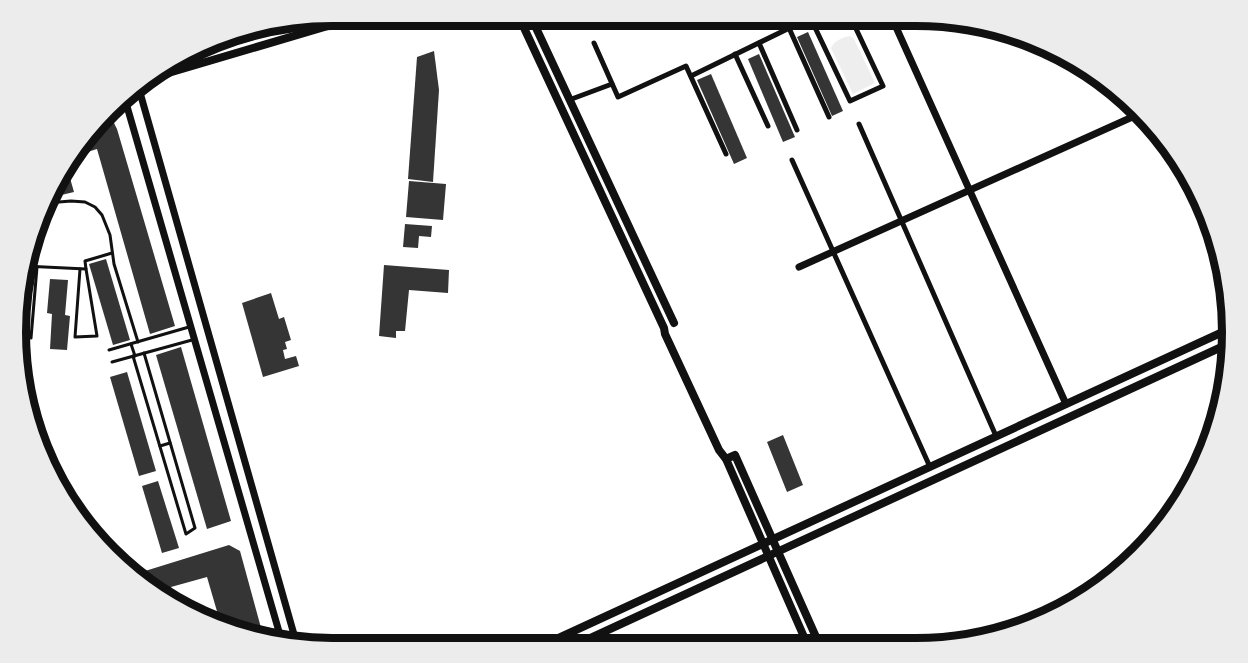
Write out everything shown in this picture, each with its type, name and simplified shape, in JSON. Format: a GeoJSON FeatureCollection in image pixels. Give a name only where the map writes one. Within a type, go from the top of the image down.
{"type":"FeatureCollection","features":[{"type":"Feature","properties":{"kind":"main road"},"geometry":{"type":"LineString","coordinates":[[167,73],[328,26]]}},
{"type":"Feature","properties":{"kind":"main road"},"geometry":{"type":"LineString","coordinates":[[523,26],[664,328],[664,334],[714,440],[726,459],[804,638]]}},
{"type":"Feature","properties":{"kind":"main road"},"geometry":{"type":"LineString","coordinates":[[535,26],[674,323]]}},
{"type":"Feature","properties":{"kind":"main road"},"geometry":{"type":"LineString","coordinates":[[559,638],[1222,332]]}},
{"type":"Feature","properties":{"kind":"main road"},"geometry":{"type":"LineString","coordinates":[[588,638],[1222,347]]}},
{"type":"Feature","properties":{"kind":"main road"},"geometry":{"type":"LineString","coordinates":[[726,459],[735,455],[816,638]]}},
{"type":"Feature","properties":{"kind":"street"},"geometry":{"type":"LineString","coordinates":[[784,26],[829,117]]}},
{"type":"Feature","properties":{"kind":"street"},"geometry":{"type":"LineString","coordinates":[[691,76],[792,26]]}},
{"type":"Feature","properties":{"kind":"street"},"geometry":{"type":"LineString","coordinates":[[816,26],[850,101],[883,86],[855,26]]}},
{"type":"Feature","properties":{"kind":"street"},"geometry":{"type":"LineString","coordinates":[[895,26],[1066,404]]}},
{"type":"Feature","properties":{"kind":"street"},"geometry":{"type":"LineString","coordinates":[[594,43],[618,97],[687,66],[726,154]]}},
{"type":"Feature","properties":{"kind":"street"},"geometry":{"type":"LineString","coordinates":[[759,43],[797,130]]}},
{"type":"Feature","properties":{"kind":"street"},"geometry":{"type":"LineString","coordinates":[[735,54],[768,126]]}},
{"type":"Feature","properties":{"kind":"street"},"geometry":{"type":"LineString","coordinates":[[569,100],[612,84]]}},
{"type":"Feature","properties":{"kind":"street"},"geometry":{"type":"LineString","coordinates":[[140,93],[294,635]]}},
{"type":"Feature","properties":{"kind":"street"},"geometry":{"type":"LineString","coordinates":[[126,104],[279,633]]}},
{"type":"Feature","properties":{"kind":"street"},"geometry":{"type":"LineString","coordinates":[[800,267],[1134,116]]}},
{"type":"Feature","properties":{"kind":"street"},"geometry":{"type":"LineString","coordinates":[[859,124],[996,436]]}},
{"type":"Feature","properties":{"kind":"street"},"geometry":{"type":"LineString","coordinates":[[792,160],[930,467]]}},
{"type":"Feature","properties":{"kind":"street"},"geometry":{"type":"LineString","coordinates":[[664,328],[674,323]]}},
{"type":"Feature","properties":{"kind":"lane"},"geometry":{"type":"LineString","coordinates":[[54,202],[85,202],[95,207],[107,225],[114,264],[138,342]]}},
{"type":"Feature","properties":{"kind":"lane"},"geometry":{"type":"LineString","coordinates":[[80,269],[75,337],[97,336],[85,261],[112,254]]}},
{"type":"Feature","properties":{"kind":"lane"},"geometry":{"type":"LineString","coordinates":[[32,267],[86,269]]}},
{"type":"Feature","properties":{"kind":"lane"},"geometry":{"type":"LineString","coordinates":[[31,338],[37,267]]}},
{"type":"Feature","properties":{"kind":"lane"},"geometry":{"type":"LineString","coordinates":[[109,350],[190,326]]}},
{"type":"Feature","properties":{"kind":"lane"},"geometry":{"type":"LineString","coordinates":[[112,362],[194,339]]}},
{"type":"Feature","properties":{"kind":"lane"},"geometry":{"type":"LineString","coordinates":[[131,344],[186,534],[195,528],[144,353]]}},
{"type":"Feature","properties":{"kind":"lane"},"geometry":{"type":"LineString","coordinates":[[160,446],[170,443]]}},
{"type":"Feature","properties":{"kind":"lane"},"geometry":{"type":"LineString","coordinates":[[173,492],[183,488]]}},
{"type":"Feature","properties":{"kind":"shaded area"},"geometry":{"type":"Polygon","coordinates":[[[850,36],[854,39],[875,83],[853,94],[831,48],[834,43],[850,36]]]}},
{"type":"Feature","properties":{"kind":"building"},"geometry":{"type":"Polygon","coordinates":[[[808,32],[843,111],[832,116],[797,37],[808,32]]]}},
{"type":"Feature","properties":{"kind":"building"},"geometry":{"type":"Polygon","coordinates":[[[434,51],[439,90],[433,182],[408,179],[417,57],[434,51]]]}},
{"type":"Feature","properties":{"kind":"building"},"geometry":{"type":"Polygon","coordinates":[[[759,54],[795,137],[783,142],[748,59],[759,54]]]}},
{"type":"Feature","properties":{"kind":"building"},"geometry":{"type":"Polygon","coordinates":[[[711,74],[747,158],[734,164],[697,80],[711,74]]]}},
{"type":"Feature","properties":{"kind":"building"},"geometry":{"type":"Polygon","coordinates":[[[109,121],[114,123],[175,326],[150,334],[97,149],[83,153],[109,121]]]}},
{"type":"Feature","properties":{"kind":"building"},"geometry":{"type":"Polygon","coordinates":[[[69,174],[74,192],[57,196],[69,174]]]}},
{"type":"Feature","properties":{"kind":"building"},"geometry":{"type":"Polygon","coordinates":[[[409,181],[446,184],[443,220],[406,217],[409,181]]]}},
{"type":"Feature","properties":{"kind":"building"},"geometry":{"type":"Polygon","coordinates":[[[405,224],[432,226],[431,237],[419,236],[418,248],[403,247],[405,224]]]}},
{"type":"Feature","properties":{"kind":"building"},"geometry":{"type":"Polygon","coordinates":[[[106,259],[130,340],[113,345],[89,264],[106,259]]]}},
{"type":"Feature","properties":{"kind":"building"},"geometry":{"type":"Polygon","coordinates":[[[384,265],[449,270],[448,293],[409,290],[405,331],[396,331],[396,338],[379,336],[384,265]]]}},
{"type":"Feature","properties":{"kind":"building"},"geometry":{"type":"Polygon","coordinates":[[[50,279],[68,280],[65,315],[70,316],[67,350],[50,349],[52,314],[47,313],[50,279]]]}},
{"type":"Feature","properties":{"kind":"building"},"geometry":{"type":"Polygon","coordinates":[[[271,293],[279,319],[284,317],[291,340],[285,342],[287,349],[283,350],[285,359],[296,356],[299,366],[263,377],[242,303],[271,293]]]}},
{"type":"Feature","properties":{"kind":"building"},"geometry":{"type":"Polygon","coordinates":[[[181,347],[231,521],[207,529],[156,355],[181,347]]]}},
{"type":"Feature","properties":{"kind":"building"},"geometry":{"type":"Polygon","coordinates":[[[127,372],[156,471],[139,476],[110,377],[127,372]]]}},
{"type":"Feature","properties":{"kind":"building"},"geometry":{"type":"Polygon","coordinates":[[[783,435],[803,485],[787,492],[767,442],[783,435]]]}},
{"type":"Feature","properties":{"kind":"building"},"geometry":{"type":"Polygon","coordinates":[[[158,481],[179,548],[162,553],[142,486],[158,481]]]}},
{"type":"Feature","properties":{"kind":"building"},"geometry":{"type":"Polygon","coordinates":[[[229,545],[240,551],[261,629],[218,616],[207,577],[171,587],[173,594],[144,573],[145,571],[229,545]]]}}]}
